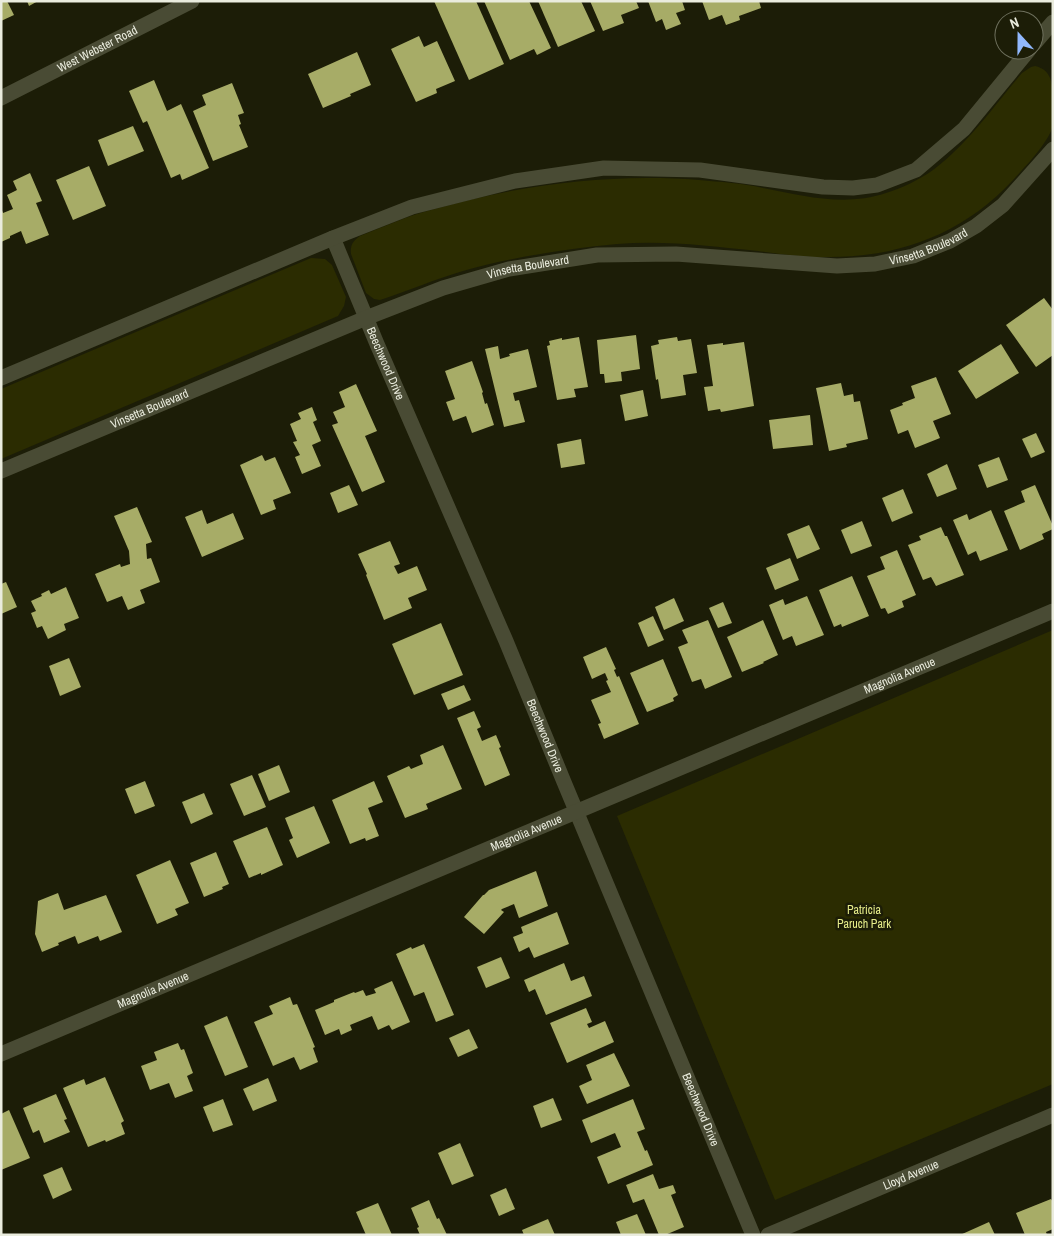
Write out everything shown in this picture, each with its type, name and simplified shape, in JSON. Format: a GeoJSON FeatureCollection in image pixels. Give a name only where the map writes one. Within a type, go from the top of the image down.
{"type":"FeatureCollection","features":[{"type":"Feature","properties":{"kind":"street","name":"West Webster Road"},"geometry":{"type":"LineString","coordinates":[[1,98],[192,1]]}},
{"type":"Feature","properties":{"kind":"street"},"geometry":{"type":"LineString","coordinates":[[1044,32],[1053,22]]}},
{"type":"Feature","properties":{"kind":"street"},"geometry":{"type":"LineString","coordinates":[[1,378],[333,238],[412,207],[515,181],[604,168],[700,170],[824,187],[854,188],[877,185],[916,170],[964,130],[1020,60]]}},
{"type":"Feature","properties":{"kind":"street","name":"Vinsetta Boulevard"},"geometry":{"type":"LineString","coordinates":[[1,471],[366,318],[442,288],[510,269],[598,256],[676,254],[837,266],[875,264],[913,256],[976,226],[1003,205],[1053,150]]}},
{"type":"Feature","properties":{"kind":"street","name":"Beechwood Drive"},"geometry":{"type":"LineString","coordinates":[[333,238],[506,641],[753,1235]]}},
{"type":"Feature","properties":{"kind":"street","name":"Magnolia Avenue"},"geometry":{"type":"LineString","coordinates":[[1,1054],[1053,611]]}},
{"type":"Feature","properties":{"kind":"street","name":"Lloyd Avenue"},"geometry":{"type":"LineString","coordinates":[[768,1235],[1053,1115]]}},
{"type":"Feature","properties":{"kind":"green space"},"geometry":{"type":"Polygon","coordinates":[[[1035,66],[1041,68],[1049,76],[1053,93],[1053,125],[1047,139],[1030,162],[994,199],[952,228],[906,247],[856,256],[821,257],[794,256],[688,244],[617,244],[539,254],[482,266],[453,274],[380,300],[374,299],[366,293],[351,254],[352,244],[360,236],[413,215],[497,194],[564,183],[631,178],[699,180],[755,186],[809,197],[840,200],[871,197],[886,193],[916,180],[946,160],[980,124],[1022,73],[1035,66]]]}},
{"type":"Feature","properties":{"kind":"green space"},"geometry":{"type":"Polygon","coordinates":[[[311,258],[325,259],[332,265],[346,297],[344,306],[338,316],[1,459],[1,389],[311,258]]]}},
{"type":"Feature","properties":{"kind":"green space","name":"Patricia Paruch Park"},"geometry":{"type":"Polygon","coordinates":[[[1053,630],[1053,1084],[775,1200],[617,816],[1053,630]]]}},
{"type":"Feature","properties":{"kind":"building"},"geometry":{"type":"Polygon","coordinates":[[[1,1],[7,1],[14,15],[1,21],[1,1]]]}},
{"type":"Feature","properties":{"kind":"building"},"geometry":{"type":"Polygon","coordinates":[[[27,1],[38,1],[29,6],[27,1]]]}},
{"type":"Feature","properties":{"kind":"building"},"geometry":{"type":"Polygon","coordinates":[[[434,1],[476,1],[504,64],[469,80],[434,1]]]}},
{"type":"Feature","properties":{"kind":"building"},"geometry":{"type":"Polygon","coordinates":[[[484,1],[529,1],[551,48],[537,55],[534,49],[510,60],[484,1]]]}},
{"type":"Feature","properties":{"kind":"building"},"geometry":{"type":"Polygon","coordinates":[[[538,1],[581,1],[595,31],[558,47],[538,1]]]}},
{"type":"Feature","properties":{"kind":"building"},"geometry":{"type":"Polygon","coordinates":[[[590,1],[636,1],[639,8],[621,15],[624,23],[603,31],[590,1]]]}},
{"type":"Feature","properties":{"kind":"building"},"geometry":{"type":"Polygon","coordinates":[[[648,1],[682,1],[685,10],[676,13],[681,24],[666,30],[662,19],[656,22],[648,1]]]}},
{"type":"Feature","properties":{"kind":"building"},"geometry":{"type":"Polygon","coordinates":[[[702,1],[759,1],[761,8],[739,16],[740,20],[726,25],[722,15],[709,20],[702,1]]]}},
{"type":"Feature","properties":{"kind":"building"},"geometry":{"type":"Polygon","coordinates":[[[419,36],[424,47],[437,41],[455,81],[436,89],[437,93],[416,102],[391,49],[419,36]]]}},
{"type":"Feature","properties":{"kind":"building"},"geometry":{"type":"Polygon","coordinates":[[[357,52],[371,85],[323,108],[308,74],[357,52]]]}},
{"type":"Feature","properties":{"kind":"building"},"geometry":{"type":"Polygon","coordinates":[[[154,80],[167,111],[181,104],[209,168],[182,180],[180,174],[171,178],[147,121],[143,123],[129,91],[154,80]]]}},
{"type":"Feature","properties":{"kind":"building"},"geometry":{"type":"Polygon","coordinates":[[[232,83],[244,113],[238,115],[241,124],[239,125],[248,147],[213,161],[193,111],[206,105],[202,95],[232,83]]]}},
{"type":"Feature","properties":{"kind":"building"},"geometry":{"type":"Polygon","coordinates":[[[133,126],[144,151],[108,166],[98,140],[133,126]]]}},
{"type":"Feature","properties":{"kind":"building"},"geometry":{"type":"Polygon","coordinates":[[[89,166],[106,206],[73,220],[56,180],[89,166]]]}},
{"type":"Feature","properties":{"kind":"building"},"geometry":{"type":"Polygon","coordinates":[[[30,173],[42,201],[36,203],[49,235],[26,244],[21,231],[1,242],[1,208],[3,213],[13,209],[7,195],[17,190],[13,181],[30,173]]]}},
{"type":"Feature","properties":{"kind":"building"},"geometry":{"type":"Polygon","coordinates":[[[1044,298],[1053,310],[1053,355],[1036,367],[1006,325],[1044,298]]]}},
{"type":"Feature","properties":{"kind":"building"},"geometry":{"type":"Polygon","coordinates":[[[636,335],[640,369],[621,372],[622,381],[605,383],[604,374],[600,374],[597,340],[636,335]]]}},
{"type":"Feature","properties":{"kind":"building"},"geometry":{"type":"Polygon","coordinates":[[[579,337],[588,387],[574,389],[576,397],[557,400],[547,346],[550,345],[549,341],[579,337]]]}},
{"type":"Feature","properties":{"kind":"building"},"geometry":{"type":"Polygon","coordinates":[[[677,337],[678,341],[691,339],[697,373],[683,375],[686,395],[661,399],[651,346],[659,344],[658,340],[677,337]]]}},
{"type":"Feature","properties":{"kind":"building"},"geometry":{"type":"Polygon","coordinates":[[[744,342],[754,406],[721,412],[720,409],[708,411],[704,387],[713,386],[707,345],[744,342]]]}},
{"type":"Feature","properties":{"kind":"building"},"geometry":{"type":"Polygon","coordinates":[[[1001,344],[1019,373],[976,399],[958,371],[1001,344]]]}},
{"type":"Feature","properties":{"kind":"building"},"geometry":{"type":"Polygon","coordinates":[[[498,346],[500,359],[510,356],[509,354],[528,349],[537,387],[513,393],[515,401],[519,400],[525,422],[504,427],[485,349],[498,346]]]}},
{"type":"Feature","properties":{"kind":"building"},"geometry":{"type":"Polygon","coordinates":[[[472,361],[483,392],[485,404],[487,403],[494,425],[472,433],[466,416],[453,421],[446,402],[455,399],[445,371],[472,361]]]}},
{"type":"Feature","properties":{"kind":"building"},"geometry":{"type":"Polygon","coordinates":[[[936,377],[951,414],[933,421],[940,438],[915,448],[908,430],[898,434],[890,410],[915,398],[911,386],[936,377]]]}},
{"type":"Feature","properties":{"kind":"building"},"geometry":{"type":"Polygon","coordinates":[[[841,383],[844,396],[853,394],[854,402],[860,401],[868,439],[846,444],[847,447],[829,451],[816,388],[841,383]]]}},
{"type":"Feature","properties":{"kind":"building"},"geometry":{"type":"Polygon","coordinates":[[[356,384],[377,431],[365,436],[385,482],[362,492],[332,425],[338,423],[333,412],[345,407],[339,392],[356,384]]]}},
{"type":"Feature","properties":{"kind":"building"},"geometry":{"type":"Polygon","coordinates":[[[643,390],[648,416],[625,421],[620,395],[643,390]]]}},
{"type":"Feature","properties":{"kind":"building"},"geometry":{"type":"Polygon","coordinates":[[[312,407],[317,420],[313,422],[321,441],[312,445],[321,466],[302,474],[295,457],[300,455],[293,442],[297,441],[290,424],[301,419],[298,413],[312,407]]]}},
{"type":"Feature","properties":{"kind":"building"},"geometry":{"type":"Polygon","coordinates":[[[810,415],[813,445],[773,449],[769,420],[810,415]]]}},
{"type":"Feature","properties":{"kind":"building"},"geometry":{"type":"Polygon","coordinates":[[[1036,433],[1045,452],[1031,458],[1022,439],[1036,433]]]}},
{"type":"Feature","properties":{"kind":"building"},"geometry":{"type":"Polygon","coordinates":[[[581,439],[585,464],[561,468],[557,444],[581,439]]]}},
{"type":"Feature","properties":{"kind":"building"},"geometry":{"type":"Polygon","coordinates":[[[262,455],[265,461],[275,457],[291,493],[273,500],[276,509],[261,515],[240,465],[262,455]]]}},
{"type":"Feature","properties":{"kind":"building"},"geometry":{"type":"Polygon","coordinates":[[[999,457],[1008,480],[987,488],[978,465],[999,457]]]}},
{"type":"Feature","properties":{"kind":"building"},"geometry":{"type":"Polygon","coordinates":[[[947,464],[957,489],[937,497],[927,474],[947,464]]]}},
{"type":"Feature","properties":{"kind":"building"},"geometry":{"type":"Polygon","coordinates":[[[349,485],[358,505],[338,513],[330,493],[349,485]]]}},
{"type":"Feature","properties":{"kind":"building"},"geometry":{"type":"Polygon","coordinates":[[[1035,485],[1053,529],[1042,534],[1044,539],[1020,550],[1004,511],[1025,502],[1021,491],[1035,485]]]}},
{"type":"Feature","properties":{"kind":"building"},"geometry":{"type":"Polygon","coordinates":[[[903,489],[913,513],[892,522],[882,498],[903,489]]]}},
{"type":"Feature","properties":{"kind":"building"},"geometry":{"type":"Polygon","coordinates":[[[137,507],[152,542],[146,544],[147,559],[151,558],[160,582],[140,590],[145,603],[128,610],[122,596],[107,602],[95,574],[120,564],[121,567],[130,564],[129,551],[114,516],[137,507]]]}},
{"type":"Feature","properties":{"kind":"building"},"geometry":{"type":"Polygon","coordinates":[[[202,510],[207,524],[233,513],[244,539],[202,557],[185,517],[202,510]]]}},
{"type":"Feature","properties":{"kind":"building"},"geometry":{"type":"Polygon","coordinates":[[[991,510],[1008,550],[980,561],[976,551],[968,555],[953,520],[967,514],[969,520],[991,510]]]}},
{"type":"Feature","properties":{"kind":"building"},"geometry":{"type":"Polygon","coordinates":[[[862,521],[872,546],[851,554],[841,530],[862,521]]]}},
{"type":"Feature","properties":{"kind":"building"},"geometry":{"type":"Polygon","coordinates":[[[809,525],[820,549],[797,559],[787,534],[809,525]]]}},
{"type":"Feature","properties":{"kind":"building"},"geometry":{"type":"Polygon","coordinates":[[[941,527],[945,536],[947,536],[964,575],[936,586],[931,577],[923,580],[908,545],[921,540],[919,536],[941,527]]]}},
{"type":"Feature","properties":{"kind":"building"},"geometry":{"type":"Polygon","coordinates":[[[390,541],[400,564],[394,566],[398,574],[417,566],[427,590],[408,598],[412,608],[384,620],[358,554],[390,541]]]}},
{"type":"Feature","properties":{"kind":"building"},"geometry":{"type":"Polygon","coordinates":[[[897,550],[916,595],[902,601],[904,607],[888,614],[885,608],[881,609],[867,576],[885,569],[880,557],[897,550]]]}},
{"type":"Feature","properties":{"kind":"building"},"geometry":{"type":"Polygon","coordinates":[[[790,558],[799,580],[775,590],[766,568],[790,558]]]}},
{"type":"Feature","properties":{"kind":"building"},"geometry":{"type":"Polygon","coordinates":[[[852,576],[869,616],[842,627],[841,624],[834,627],[819,590],[852,576]]]}},
{"type":"Feature","properties":{"kind":"building"},"geometry":{"type":"Polygon","coordinates":[[[6,582],[17,607],[1,614],[1,584],[6,582]]]}},
{"type":"Feature","properties":{"kind":"building"},"geometry":{"type":"Polygon","coordinates":[[[66,587],[79,618],[64,624],[66,630],[48,639],[42,626],[37,628],[31,613],[36,611],[31,601],[49,590],[51,594],[66,587]]]}},
{"type":"Feature","properties":{"kind":"building"},"geometry":{"type":"Polygon","coordinates":[[[807,596],[824,635],[796,646],[792,636],[783,640],[769,605],[783,599],[785,605],[807,596]]]}},
{"type":"Feature","properties":{"kind":"building"},"geometry":{"type":"Polygon","coordinates":[[[674,598],[684,621],[664,630],[655,607],[674,598]]]}},
{"type":"Feature","properties":{"kind":"building"},"geometry":{"type":"Polygon","coordinates":[[[723,602],[732,623],[718,628],[709,608],[723,602]]]}},
{"type":"Feature","properties":{"kind":"building"},"geometry":{"type":"Polygon","coordinates":[[[653,616],[664,640],[648,647],[638,623],[653,616]]]}},
{"type":"Feature","properties":{"kind":"building"},"geometry":{"type":"Polygon","coordinates":[[[708,620],[732,677],[705,689],[701,679],[692,682],[678,647],[688,643],[682,630],[708,620]]]}},
{"type":"Feature","properties":{"kind":"building"},"geometry":{"type":"Polygon","coordinates":[[[763,620],[778,655],[742,672],[727,637],[763,620]]]}},
{"type":"Feature","properties":{"kind":"building"},"geometry":{"type":"Polygon","coordinates":[[[441,623],[463,675],[414,695],[392,644],[441,623]]]}},
{"type":"Feature","properties":{"kind":"building"},"geometry":{"type":"Polygon","coordinates":[[[606,647],[616,669],[614,670],[617,677],[619,676],[639,724],[604,739],[598,724],[601,723],[591,700],[611,692],[606,681],[608,680],[605,673],[592,679],[583,657],[606,647]]]}},
{"type":"Feature","properties":{"kind":"building"},"geometry":{"type":"Polygon","coordinates":[[[69,658],[81,687],[60,696],[49,666],[69,658]]]}},
{"type":"Feature","properties":{"kind":"building"},"geometry":{"type":"Polygon","coordinates":[[[663,659],[678,695],[673,698],[674,701],[647,712],[630,673],[663,659]]]}},
{"type":"Feature","properties":{"kind":"building"},"geometry":{"type":"Polygon","coordinates":[[[464,685],[471,700],[448,710],[441,694],[464,685]]]}},
{"type":"Feature","properties":{"kind":"building"},"geometry":{"type":"Polygon","coordinates":[[[474,711],[481,727],[477,729],[482,741],[496,735],[510,775],[485,786],[457,718],[474,711]]]}},
{"type":"Feature","properties":{"kind":"building"},"geometry":{"type":"Polygon","coordinates":[[[443,745],[462,789],[426,804],[428,809],[405,818],[387,776],[409,766],[411,769],[423,764],[420,755],[443,745]]]}},
{"type":"Feature","properties":{"kind":"building"},"geometry":{"type":"Polygon","coordinates":[[[279,765],[290,792],[269,801],[258,774],[279,765]]]}},
{"type":"Feature","properties":{"kind":"building"},"geometry":{"type":"Polygon","coordinates":[[[252,775],[266,807],[244,816],[230,784],[252,775]]]}},
{"type":"Feature","properties":{"kind":"building"},"geometry":{"type":"Polygon","coordinates":[[[145,781],[155,806],[135,814],[125,789],[145,781]]]}},
{"type":"Feature","properties":{"kind":"building"},"geometry":{"type":"Polygon","coordinates":[[[374,781],[383,802],[368,808],[379,836],[366,841],[365,838],[350,844],[332,800],[374,781]]]}},
{"type":"Feature","properties":{"kind":"building"},"geometry":{"type":"Polygon","coordinates":[[[204,793],[213,814],[191,824],[182,802],[204,793]]]}},
{"type":"Feature","properties":{"kind":"building"},"geometry":{"type":"Polygon","coordinates":[[[314,806],[330,843],[297,858],[289,840],[293,838],[285,818],[314,806]]]}},
{"type":"Feature","properties":{"kind":"building"},"geometry":{"type":"Polygon","coordinates":[[[267,827],[283,865],[249,878],[233,841],[267,827]]]}},
{"type":"Feature","properties":{"kind":"building"},"geometry":{"type":"Polygon","coordinates":[[[216,852],[229,884],[222,887],[223,889],[204,897],[190,863],[216,852]]]}},
{"type":"Feature","properties":{"kind":"building"},"geometry":{"type":"Polygon","coordinates":[[[170,860],[189,903],[175,909],[178,915],[157,924],[136,875],[170,860]]]}},
{"type":"Feature","properties":{"kind":"building"},"geometry":{"type":"Polygon","coordinates":[[[536,871],[548,906],[519,918],[514,904],[502,909],[504,912],[484,934],[464,917],[489,890],[536,871]]]}},
{"type":"Feature","properties":{"kind":"building"},"geometry":{"type":"Polygon","coordinates":[[[58,893],[64,910],[106,895],[122,932],[100,941],[98,936],[78,944],[75,936],[42,952],[35,934],[38,901],[58,893]]]}},
{"type":"Feature","properties":{"kind":"building"},"geometry":{"type":"Polygon","coordinates":[[[557,912],[569,944],[534,958],[529,947],[519,952],[513,937],[523,933],[521,927],[557,912]]]}},
{"type":"Feature","properties":{"kind":"building"},"geometry":{"type":"Polygon","coordinates":[[[424,944],[454,1015],[436,1022],[424,992],[414,996],[396,954],[411,947],[412,949],[424,944]]]}},
{"type":"Feature","properties":{"kind":"building"},"geometry":{"type":"Polygon","coordinates":[[[501,957],[510,978],[486,988],[477,967],[501,957]]]}},
{"type":"Feature","properties":{"kind":"building"},"geometry":{"type":"Polygon","coordinates":[[[564,963],[571,981],[584,976],[592,996],[546,1015],[535,989],[529,992],[524,980],[564,963]]]}},
{"type":"Feature","properties":{"kind":"building"},"geometry":{"type":"Polygon","coordinates":[[[392,981],[410,1022],[392,1030],[389,1025],[378,1030],[372,1016],[350,1025],[352,1030],[341,1035],[339,1029],[325,1035],[315,1010],[354,992],[363,990],[366,996],[376,993],[374,989],[392,981]]]}},
{"type":"Feature","properties":{"kind":"building"},"geometry":{"type":"Polygon","coordinates":[[[290,997],[293,1005],[297,1004],[315,1047],[313,1048],[318,1062],[300,1070],[294,1057],[273,1066],[254,1022],[273,1014],[269,1006],[290,997]]]}},
{"type":"Feature","properties":{"kind":"building"},"geometry":{"type":"Polygon","coordinates":[[[586,1008],[592,1022],[587,1024],[589,1028],[605,1021],[614,1042],[567,1063],[550,1023],[586,1008]]]}},
{"type":"Feature","properties":{"kind":"building"},"geometry":{"type":"Polygon","coordinates":[[[227,1016],[248,1067],[225,1076],[204,1026],[227,1016]]]}},
{"type":"Feature","properties":{"kind":"building"},"geometry":{"type":"Polygon","coordinates":[[[469,1029],[478,1048],[458,1057],[449,1038],[469,1029]]]}},
{"type":"Feature","properties":{"kind":"building"},"geometry":{"type":"Polygon","coordinates":[[[178,1043],[181,1050],[184,1049],[193,1073],[187,1076],[193,1091],[175,1098],[169,1083],[150,1090],[141,1066],[157,1060],[154,1052],[178,1043]]]}},
{"type":"Feature","properties":{"kind":"building"},"geometry":{"type":"Polygon","coordinates":[[[614,1053],[630,1086],[587,1104],[579,1086],[592,1080],[586,1065],[614,1053]]]}},
{"type":"Feature","properties":{"kind":"building"},"geometry":{"type":"Polygon","coordinates":[[[105,1077],[124,1121],[121,1123],[125,1134],[88,1147],[63,1088],[84,1079],[86,1085],[105,1077]]]}},
{"type":"Feature","properties":{"kind":"building"},"geometry":{"type":"Polygon","coordinates":[[[268,1078],[277,1101],[253,1111],[243,1089],[268,1078]]]}},
{"type":"Feature","properties":{"kind":"building"},"geometry":{"type":"Polygon","coordinates":[[[56,1094],[67,1119],[64,1120],[70,1132],[44,1143],[39,1130],[33,1133],[23,1108],[56,1094]]]}},
{"type":"Feature","properties":{"kind":"building"},"geometry":{"type":"Polygon","coordinates":[[[553,1098],[562,1120],[541,1128],[533,1106],[553,1098]]]}},
{"type":"Feature","properties":{"kind":"building"},"geometry":{"type":"Polygon","coordinates":[[[223,1099],[233,1125],[213,1132],[203,1107],[223,1099]]]}},
{"type":"Feature","properties":{"kind":"building"},"geometry":{"type":"Polygon","coordinates":[[[633,1099],[645,1129],[637,1132],[653,1165],[608,1184],[597,1157],[621,1147],[615,1133],[591,1143],[582,1120],[633,1099]]]}},
{"type":"Feature","properties":{"kind":"building"},"geometry":{"type":"Polygon","coordinates":[[[9,1110],[30,1158],[1,1170],[1,1114],[9,1110]]]}},
{"type":"Feature","properties":{"kind":"building"},"geometry":{"type":"Polygon","coordinates":[[[460,1143],[474,1176],[452,1185],[438,1153],[460,1143]]]}},
{"type":"Feature","properties":{"kind":"building"},"geometry":{"type":"Polygon","coordinates":[[[62,1167],[72,1190],[53,1199],[43,1175],[62,1167]]]}},
{"type":"Feature","properties":{"kind":"building"},"geometry":{"type":"Polygon","coordinates":[[[653,1174],[659,1189],[673,1185],[676,1193],[671,1195],[684,1227],[665,1235],[659,1235],[644,1199],[633,1203],[626,1185],[653,1174]]]}},
{"type":"Feature","properties":{"kind":"building"},"geometry":{"type":"Polygon","coordinates":[[[506,1188],[515,1209],[499,1216],[490,1195],[506,1188]]]}},
{"type":"Feature","properties":{"kind":"building"},"geometry":{"type":"Polygon","coordinates":[[[1051,1199],[1053,1202],[1053,1229],[1046,1232],[1047,1235],[1025,1235],[1016,1213],[1051,1199]]]}},
{"type":"Feature","properties":{"kind":"building"},"geometry":{"type":"Polygon","coordinates":[[[429,1200],[437,1219],[439,1218],[447,1235],[420,1235],[417,1228],[419,1227],[411,1208],[429,1200]]]}},
{"type":"Feature","properties":{"kind":"building"},"geometry":{"type":"Polygon","coordinates":[[[378,1203],[392,1235],[366,1235],[356,1212],[378,1203]]]}},
{"type":"Feature","properties":{"kind":"building"},"geometry":{"type":"Polygon","coordinates":[[[637,1214],[646,1235],[621,1235],[616,1222],[637,1214]]]}},
{"type":"Feature","properties":{"kind":"building"},"geometry":{"type":"Polygon","coordinates":[[[548,1219],[555,1235],[524,1235],[522,1230],[548,1219]]]}},
{"type":"Feature","properties":{"kind":"building"},"geometry":{"type":"Polygon","coordinates":[[[989,1222],[995,1235],[960,1235],[989,1222]]]}}]}
